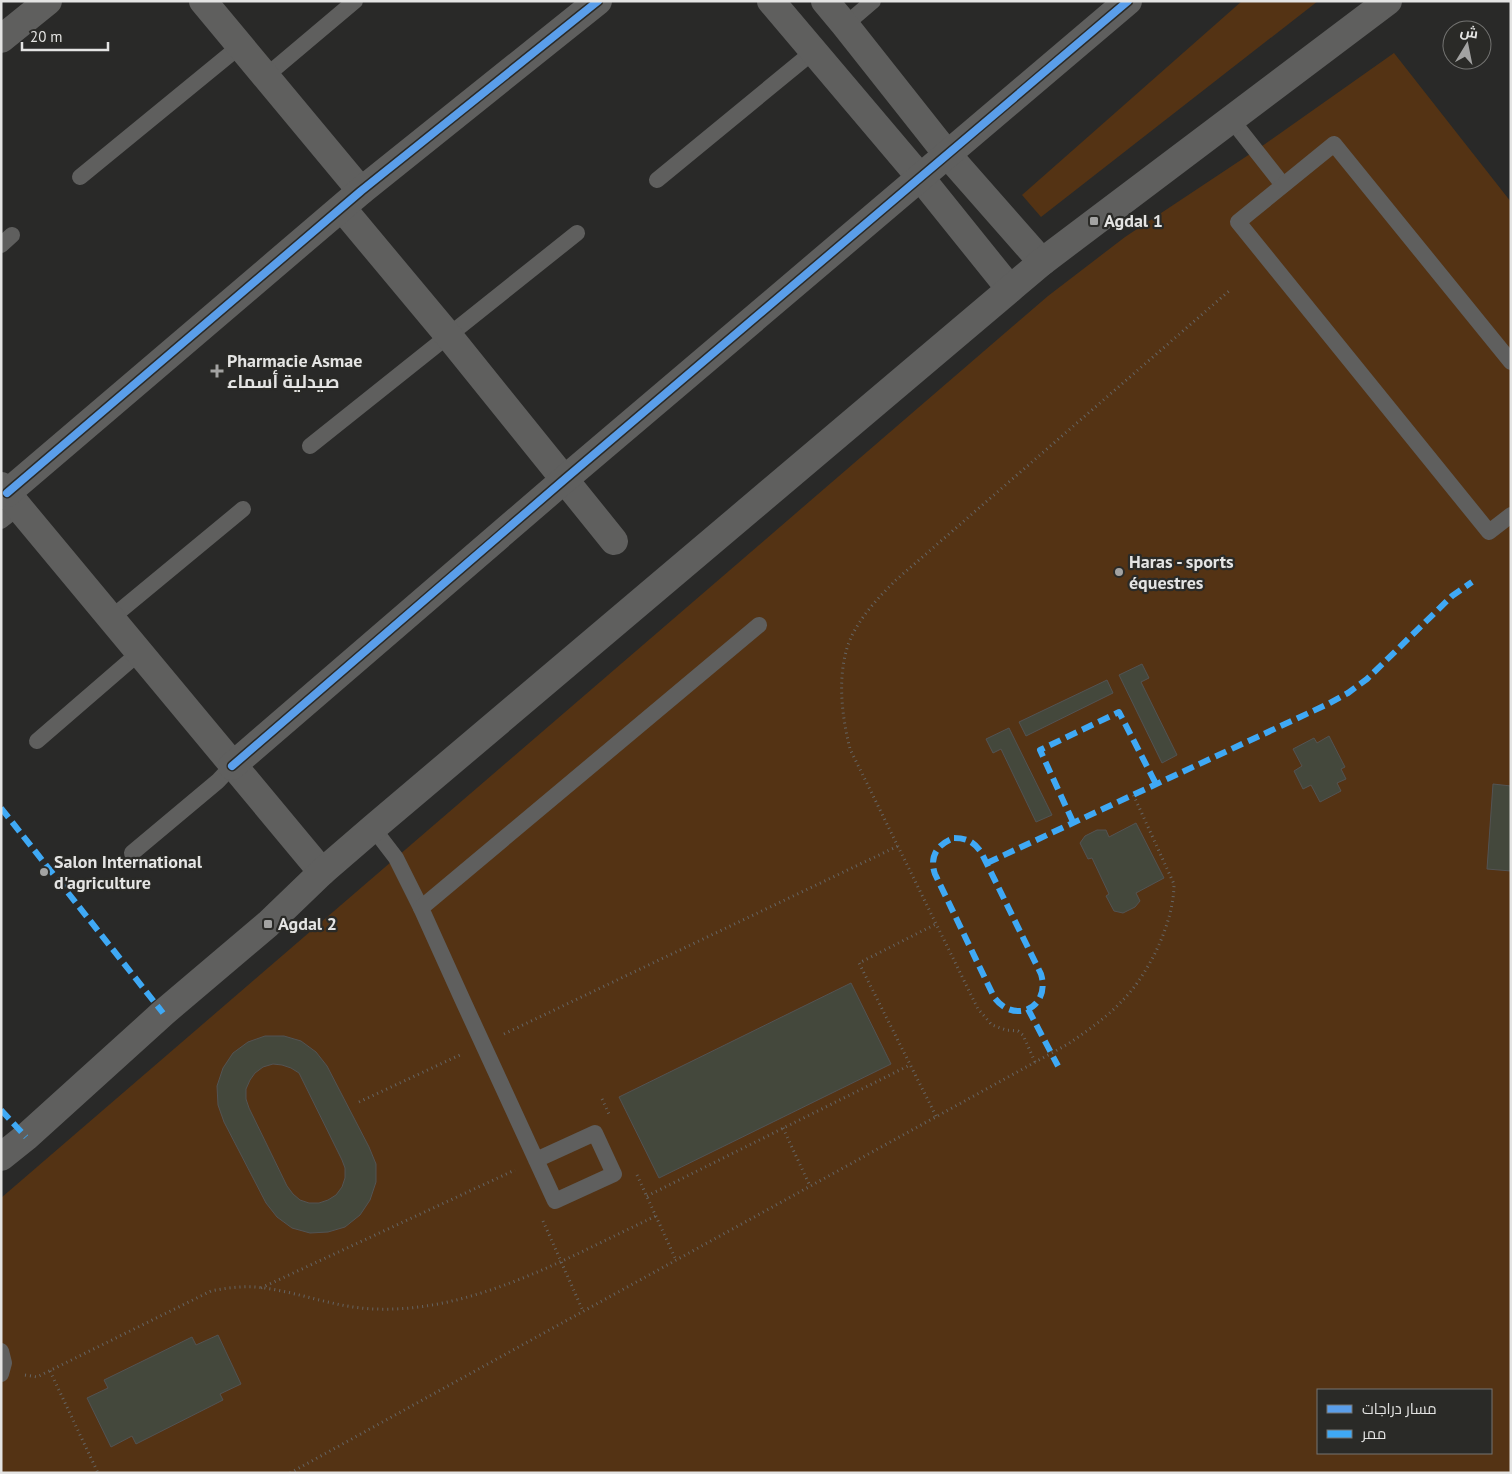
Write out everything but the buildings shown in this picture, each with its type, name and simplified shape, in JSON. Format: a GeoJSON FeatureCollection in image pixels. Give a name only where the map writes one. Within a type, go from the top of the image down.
{"type":"FeatureCollection","features":[{"type":"Feature","properties":{"kind":"street"},"geometry":{"type":"LineString","coordinates":[[1,39],[48,1]]}},
{"type":"Feature","properties":{"kind":"street"},"geometry":{"type":"LineString","coordinates":[[203,1],[266,76],[448,335],[614,541]]}},
{"type":"Feature","properties":{"kind":"street"},"geometry":{"type":"LineString","coordinates":[[322,872],[232,766],[140,652],[7,502],[352,200],[598,1]]}},
{"type":"Feature","properties":{"kind":"street"},"geometry":{"type":"LineString","coordinates":[[771,1],[920,177],[1010,289]]}},
{"type":"Feature","properties":{"kind":"street"},"geometry":{"type":"LineString","coordinates":[[824,1],[947,154],[1042,262]]}},
{"type":"Feature","properties":{"kind":"street"},"geometry":{"type":"LineString","coordinates":[[232,766],[1128,1]]}},
{"type":"Feature","properties":{"kind":"street"},"geometry":{"type":"LineString","coordinates":[[1,1157],[26,1137],[163,1013],[268,924],[322,872],[372,828],[1042,262],[1388,1]]}},
{"type":"Feature","properties":{"kind":"lane"},"geometry":{"type":"LineString","coordinates":[[266,76],[355,1]]}},
{"type":"Feature","properties":{"kind":"lane"},"geometry":{"type":"LineString","coordinates":[[845,25],[873,1]]}},
{"type":"Feature","properties":{"kind":"lane"},"geometry":{"type":"LineString","coordinates":[[80,177],[240,46]]}},
{"type":"Feature","properties":{"kind":"lane"},"geometry":{"type":"LineString","coordinates":[[657,180],[814,50]]}},
{"type":"Feature","properties":{"kind":"lane"},"geometry":{"type":"LineString","coordinates":[[1230,119],[1283,185]]}},
{"type":"Feature","properties":{"kind":"lane"},"geometry":{"type":"LineString","coordinates":[[1511,362],[1334,144],[1238,222],[1489,532],[1511,515]]}},
{"type":"Feature","properties":{"kind":"lane"},"geometry":{"type":"LineString","coordinates":[[310,446],[577,233]]}},
{"type":"Feature","properties":{"kind":"lane"},"geometry":{"type":"LineString","coordinates":[[110,619],[243,509]]}},
{"type":"Feature","properties":{"kind":"lane"},"geometry":{"type":"LineString","coordinates":[[421,908],[759,625]]}},
{"type":"Feature","properties":{"kind":"lane"},"geometry":{"type":"LineString","coordinates":[[37,741],[140,652]]}},
{"type":"Feature","properties":{"kind":"lane"},"geometry":{"type":"LineString","coordinates":[[132,853],[218,781],[232,766]]}},
{"type":"Feature","properties":{"kind":"lane"},"geometry":{"type":"LineString","coordinates":[[372,828],[396,858],[421,908],[536,1160],[555,1201],[614,1174],[594,1133],[536,1160]]}},
{"type":"Feature","properties":{"kind":"lane"},"geometry":{"type":"LineString","coordinates":[[1,1351],[4,1363],[2,1373]]}},
{"type":"Feature","properties":{"kind":"path"},"geometry":{"type":"LineString","coordinates":[[1035,1062],[1022,1035],[1018,1031],[1006,1030],[992,1025],[978,1009],[850,749],[844,725],[843,670],[848,645],[873,604],[896,580],[1229,291]]}},
{"type":"Feature","properties":{"kind":"path"},"geometry":{"type":"LineString","coordinates":[[290,1473],[1068,1044],[1090,1030],[1124,1000],[1151,961],[1162,939],[1174,893],[1174,884],[1132,794]]}},
{"type":"Feature","properties":{"kind":"path"},"geometry":{"type":"LineString","coordinates":[[359,1102],[898,846]]}},
{"type":"Feature","properties":{"kind":"path"},"geometry":{"type":"LineString","coordinates":[[936,924],[859,963],[936,1116]]}},
{"type":"Feature","properties":{"kind":"path"},"geometry":{"type":"LineString","coordinates":[[647,1196],[910,1066]]}},
{"type":"Feature","properties":{"kind":"path"},"geometry":{"type":"LineString","coordinates":[[602,1099],[610,1117]]}},
{"type":"Feature","properties":{"kind":"path"},"geometry":{"type":"LineString","coordinates":[[783,1128],[810,1186]]}},
{"type":"Feature","properties":{"kind":"path"},"geometry":{"type":"LineString","coordinates":[[261,1288],[536,1160]]}},
{"type":"Feature","properties":{"kind":"path"},"geometry":{"type":"LineString","coordinates":[[634,1169],[676,1260]]}},
{"type":"Feature","properties":{"kind":"path"},"geometry":{"type":"LineString","coordinates":[[2,1373],[38,1376],[211,1291],[232,1287],[261,1288],[347,1307],[375,1309],[399,1309],[430,1305],[483,1293],[561,1261],[656,1216]]}},
{"type":"Feature","properties":{"kind":"path"},"geometry":{"type":"LineString","coordinates":[[542,1218],[583,1310]]}},
{"type":"Feature","properties":{"kind":"path"},"geometry":{"type":"LineString","coordinates":[[50,1371],[98,1473]]}},
{"type":"Feature","properties":{"kind":"shaded area"},"geometry":{"type":"Polygon","coordinates":[[[1242,1],[1318,1],[1041,217],[1022,195],[1242,1]]]}},
{"type":"Feature","properties":{"kind":"shaded area","name":"Haras - sports équestres"},"geometry":{"type":"Polygon","coordinates":[[[1394,53],[1511,202],[1511,1473],[1,1473],[1,1198],[1048,296],[1125,237],[1265,144],[1394,53]]]}},
{"type":"Feature","properties":{"kind":"marked path"},"geometry":{"type":"LineString","coordinates":[[987,863],[1348,693],[1367,679],[1452,596],[1472,582]]}},
{"type":"Feature","properties":{"kind":"marked path"},"geometry":{"type":"LineString","coordinates":[[1073,822],[1040,750],[1119,712],[1156,784]]}},
{"type":"Feature","properties":{"kind":"marked path"},"geometry":{"type":"LineString","coordinates":[[1,808],[163,1013]]}},
{"type":"Feature","properties":{"kind":"marked path"},"geometry":{"type":"LineString","coordinates":[[954,838],[970,841],[981,852],[1041,974],[1043,986],[1041,996],[1036,1004],[1029,1009],[1011,1010],[994,997],[935,874],[933,862],[936,852],[943,844],[954,838]]}},
{"type":"Feature","properties":{"kind":"marked path"},"geometry":{"type":"LineString","coordinates":[[1028,1009],[1058,1066]]}},
{"type":"Feature","properties":{"kind":"marked path"},"geometry":{"type":"LineString","coordinates":[[1,1110],[26,1137]]}},
{"type":"Feature","properties":{"kind":"cycle path"},"geometry":{"type":"LineString","coordinates":[[7,493],[361,191],[598,1]]}},
{"type":"Feature","properties":{"kind":"cycle path"},"geometry":{"type":"LineString","coordinates":[[232,766],[565,479],[1128,1]]}},
{"type":"Feature","properties":{"kind":"place","name":"Agdal 1"},"geometry":{"type":"Point","coordinates":[1094,221]}},
{"type":"Feature","properties":{"kind":"place","name":"Pharmacie Asmae صيدلية أسماء"},"geometry":{"type":"Point","coordinates":[217,371]}},
{"type":"Feature","properties":{"kind":"place","name":"Haras - sports équestres"},"geometry":{"type":"Point","coordinates":[1119,572]}},
{"type":"Feature","properties":{"kind":"place","name":"Salon International d'agriculture"},"geometry":{"type":"Point","coordinates":[44,872]}},
{"type":"Feature","properties":{"kind":"place","name":"Agdal 2"},"geometry":{"type":"Point","coordinates":[268,924]}}]}
